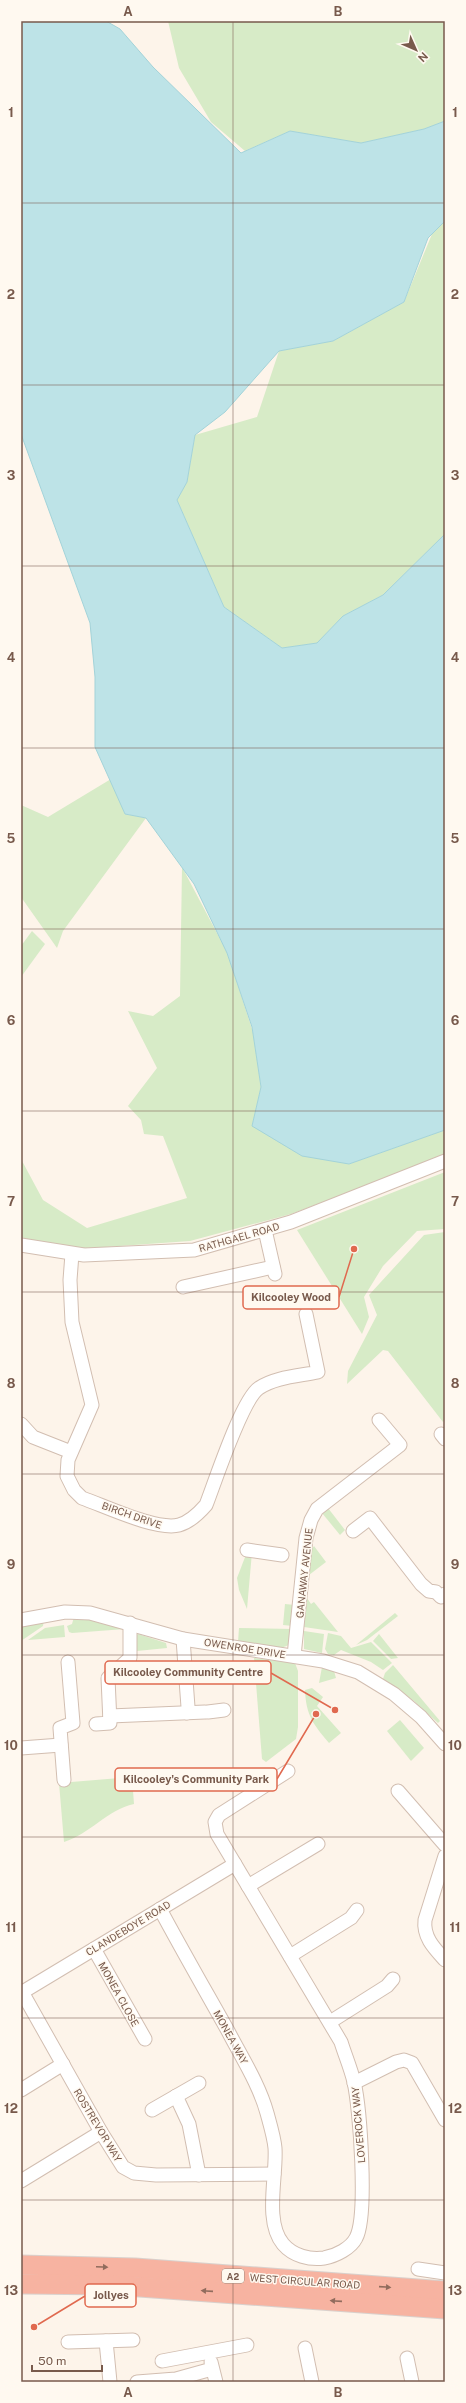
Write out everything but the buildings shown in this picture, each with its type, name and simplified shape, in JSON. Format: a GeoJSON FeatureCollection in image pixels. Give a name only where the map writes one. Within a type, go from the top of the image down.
{"type":"FeatureCollection","features":[{"type":"Feature","properties":{"kind":"highway","name":"WEST CIRCULAR ROAD"},"geometry":{"type":"LineString","coordinates":[[21,2265],[135,2268],[445,2292]]}},
{"type":"Feature","properties":{"kind":"highway"},"geometry":{"type":"LineString","coordinates":[[21,2275],[68,2275],[112,2285]]}},
{"type":"Feature","properties":{"kind":"highway","name":"WEST CIRCULAR ROAD"},"geometry":{"type":"LineString","coordinates":[[21,2284],[112,2285],[445,2309]]}},
{"type":"Feature","properties":{"kind":"street","name":"RATHGAEL ROAD"},"geometry":{"type":"LineString","coordinates":[[21,1245],[72,1254],[112,1254],[194,1250],[265,1230],[312,1214],[445,1161]]}},
{"type":"Feature","properties":{"kind":"street"},"geometry":{"type":"LineString","coordinates":[[183,1286],[274,1270],[265,1230]]}},
{"type":"Feature","properties":{"kind":"street","name":"BIRCH DRIVE"},"geometry":{"type":"LineString","coordinates":[[72,1254],[70,1280],[72,1322],[92,1406],[68,1460],[67,1476],[74,1490],[82,1498],[157,1525],[180,1525],[198,1515],[206,1505],[242,1414],[253,1392],[260,1387],[279,1379],[318,1372],[306,1314]]}},
{"type":"Feature","properties":{"kind":"street","name":"GANAWAY AVENUE"},"geometry":{"type":"LineString","coordinates":[[294,1656],[306,1538],[311,1520],[317,1509],[400,1445],[379,1420]]}},
{"type":"Feature","properties":{"kind":"street"},"geometry":{"type":"LineString","coordinates":[[21,1424],[33,1437],[71,1452]]}},
{"type":"Feature","properties":{"kind":"street"},"geometry":{"type":"LineString","coordinates":[[353,1532],[370,1518],[421,1584],[429,1591],[436,1592],[444,1602]]}},
{"type":"Feature","properties":{"kind":"street"},"geometry":{"type":"LineString","coordinates":[[247,1550],[282,1555]]}},
{"type":"Feature","properties":{"kind":"street","name":"OWENROE DRIVE"},"geometry":{"type":"LineString","coordinates":[[21,1620],[65,1612],[90,1613],[183,1639],[323,1660],[358,1672],[403,1701],[421,1716],[443,1739]]}},
{"type":"Feature","properties":{"kind":"street"},"geometry":{"type":"LineString","coordinates":[[96,1724],[110,1723],[108,1678],[130,1658],[130,1623]]}},
{"type":"Feature","properties":{"kind":"street"},"geometry":{"type":"LineString","coordinates":[[183,1639],[188,1707],[187,1713]]}},
{"type":"Feature","properties":{"kind":"street"},"geometry":{"type":"LineString","coordinates":[[64,1780],[60,1728],[73,1723],[68,1662]]}},
{"type":"Feature","properties":{"kind":"street"},"geometry":{"type":"LineString","coordinates":[[110,1716],[224,1710]]}},
{"type":"Feature","properties":{"kind":"street"},"geometry":{"type":"LineString","coordinates":[[21,1748],[61,1745]]}},
{"type":"Feature","properties":{"kind":"street","name":"LOVEROCK WAY"},"geometry":{"type":"LineString","coordinates":[[274,2174],[273,2216],[275,2230],[283,2244],[296,2254],[311,2259],[329,2258],[346,2249],[356,2238],[362,2218],[361,2159],[354,2083],[341,2042],[234,1864],[217,1834],[215,1822],[219,1815],[288,1771]]}},
{"type":"Feature","properties":{"kind":"street"},"geometry":{"type":"LineString","coordinates":[[398,1791],[445,1845]]}},
{"type":"Feature","properties":{"kind":"street"},"geometry":{"type":"LineString","coordinates":[[248,1886],[318,1844]]}},
{"type":"Feature","properties":{"kind":"street"},"geometry":{"type":"LineString","coordinates":[[445,1856],[425,1920],[424,1930],[431,1944],[445,1960]]}},
{"type":"Feature","properties":{"kind":"street","name":"CLANDEBOYE ROAD"},"geometry":{"type":"LineString","coordinates":[[22,1992],[234,1864]]}},
{"type":"Feature","properties":{"kind":"street","name":"MONEA WAY"},"geometry":{"type":"LineString","coordinates":[[160,1909],[253,2078],[267,2112],[275,2148],[274,2174]]}},
{"type":"Feature","properties":{"kind":"street"},"geometry":{"type":"LineString","coordinates":[[290,1956],[351,1918],[357,1910]]}},
{"type":"Feature","properties":{"kind":"street","name":"MONEA CLOSE"},"geometry":{"type":"LineString","coordinates":[[94,1949],[145,2039]]}},
{"type":"Feature","properties":{"kind":"street"},"geometry":{"type":"LineString","coordinates":[[330,2022],[386,1986],[394,1979]]}},
{"type":"Feature","properties":{"kind":"street","name":"ROSTREVOR WAY"},"geometry":{"type":"LineString","coordinates":[[22,1992],[117,2160],[134,2173],[199,2176],[274,2174]]}},
{"type":"Feature","properties":{"kind":"street"},"geometry":{"type":"LineString","coordinates":[[354,2083],[396,2062],[404,2060],[412,2063],[445,2120]]}},
{"type":"Feature","properties":{"kind":"street"},"geometry":{"type":"LineString","coordinates":[[21,2090],[63,2064]]}},
{"type":"Feature","properties":{"kind":"street"},"geometry":{"type":"LineString","coordinates":[[152,2110],[199,2083]]}},
{"type":"Feature","properties":{"kind":"street"},"geometry":{"type":"LineString","coordinates":[[176,2096],[189,2124],[199,2176]]}},
{"type":"Feature","properties":{"kind":"street"},"geometry":{"type":"LineString","coordinates":[[21,2181],[101,2132]]}},
{"type":"Feature","properties":{"kind":"street"},"geometry":{"type":"LineString","coordinates":[[418,2269],[445,2273]]}},
{"type":"Feature","properties":{"kind":"street"},"geometry":{"type":"LineString","coordinates":[[68,2342],[133,2340]]}},
{"type":"Feature","properties":{"kind":"street"},"geometry":{"type":"LineString","coordinates":[[106,2341],[110,2382]]}},
{"type":"Feature","properties":{"kind":"street"},"geometry":{"type":"LineString","coordinates":[[162,2361],[247,2346]]}},
{"type":"Feature","properties":{"kind":"street"},"geometry":{"type":"LineString","coordinates":[[305,2348],[312,2382]]}},
{"type":"Feature","properties":{"kind":"street"},"geometry":{"type":"LineString","coordinates":[[137,2382],[214,2376],[209,2352]]}},
{"type":"Feature","properties":{"kind":"street"},"geometry":{"type":"LineString","coordinates":[[407,2358],[412,2382]]}},
{"type":"Feature","properties":{"kind":"green space"},"geometry":{"type":"Polygon","coordinates":[[[168,21],[445,21],[445,121],[424,129],[361,143],[290,131],[245,151],[211,122],[179,68],[168,21]]]}},
{"type":"Feature","properties":{"kind":"green space"},"geometry":{"type":"Polygon","coordinates":[[[445,221],[445,534],[383,595],[343,616],[317,643],[282,648],[224,607],[177,500],[187,482],[195,435],[257,417],[279,351],[333,341],[404,302],[432,234],[445,221]]]}},
{"type":"Feature","properties":{"kind":"green space"},"geometry":{"type":"Polygon","coordinates":[[[111,779],[125,814],[146,818],[63,931],[57,948],[21,897],[21,805],[48,817],[111,779]]]}},
{"type":"Feature","properties":{"kind":"green space"},"geometry":{"type":"Polygon","coordinates":[[[182,867],[227,952],[253,1032],[261,1087],[252,1126],[349,1164],[445,1130],[445,1156],[291,1214],[190,1241],[63,1250],[21,1237],[21,1159],[43,1200],[87,1228],[187,1198],[163,1136],[144,1134],[141,1120],[128,1106],[157,1068],[128,1011],[153,1016],[180,996],[182,867]]]}},
{"type":"Feature","properties":{"kind":"green space"},"geometry":{"type":"Polygon","coordinates":[[[32,931],[45,944],[21,977],[21,946],[32,931]]]}},
{"type":"Feature","properties":{"kind":"green space"},"geometry":{"type":"Polygon","coordinates":[[[445,1172],[445,1229],[417,1231],[383,1266],[364,1297],[369,1317],[362,1334],[297,1230],[445,1172]]]}},
{"type":"Feature","properties":{"kind":"green space"},"geometry":{"type":"Polygon","coordinates":[[[445,1232],[445,1420],[443,1422],[388,1351],[383,1350],[347,1384],[348,1371],[377,1315],[369,1295],[424,1235],[445,1232]]]}},
{"type":"Feature","properties":{"kind":"green space"},"geometry":{"type":"Polygon","coordinates":[[[328,1508],[345,1530],[340,1535],[322,1513],[328,1508]]]}},
{"type":"Feature","properties":{"kind":"green space"},"geometry":{"type":"Polygon","coordinates":[[[314,1546],[326,1562],[309,1575],[311,1550],[314,1546]]]}},
{"type":"Feature","properties":{"kind":"green space"},"geometry":{"type":"Polygon","coordinates":[[[247,1552],[252,1552],[247,1609],[239,1590],[237,1578],[247,1552]]]}},
{"type":"Feature","properties":{"kind":"green space"},"geometry":{"type":"Polygon","coordinates":[[[307,1598],[311,1604],[314,1602],[338,1632],[304,1627],[307,1598]]]}},
{"type":"Feature","properties":{"kind":"green space"},"geometry":{"type":"Polygon","coordinates":[[[285,1604],[295,1605],[293,1626],[283,1625],[285,1604]]]}},
{"type":"Feature","properties":{"kind":"green space"},"geometry":{"type":"Polygon","coordinates":[[[395,1613],[398,1616],[367,1640],[356,1645],[395,1613]]]}},
{"type":"Feature","properties":{"kind":"green space"},"geometry":{"type":"Polygon","coordinates":[[[74,1617],[95,1620],[125,1629],[72,1633],[69,1632],[67,1626],[72,1624],[74,1617]]]}},
{"type":"Feature","properties":{"kind":"green space"},"geometry":{"type":"Polygon","coordinates":[[[44,1619],[43,1626],[21,1641],[21,1625],[44,1619]]]}},
{"type":"Feature","properties":{"kind":"green space"},"geometry":{"type":"Polygon","coordinates":[[[64,1625],[65,1637],[28,1640],[45,1628],[64,1625]]]}},
{"type":"Feature","properties":{"kind":"green space"},"geometry":{"type":"Polygon","coordinates":[[[239,1628],[293,1629],[289,1645],[281,1648],[238,1642],[239,1628]]]}},
{"type":"Feature","properties":{"kind":"green space"},"geometry":{"type":"Polygon","coordinates":[[[304,1631],[324,1634],[322,1653],[304,1649],[304,1631]]]}},
{"type":"Feature","properties":{"kind":"green space"},"geometry":{"type":"Polygon","coordinates":[[[328,1633],[341,1636],[351,1648],[371,1642],[392,1663],[383,1670],[371,1662],[341,1650],[334,1655],[328,1654],[325,1649],[328,1633]]]}},
{"type":"Feature","properties":{"kind":"green space"},"geometry":{"type":"Polygon","coordinates":[[[138,1634],[166,1643],[167,1648],[137,1651],[135,1636],[138,1634]]]}},
{"type":"Feature","properties":{"kind":"green space"},"geometry":{"type":"Polygon","coordinates":[[[379,1634],[398,1658],[391,1659],[373,1641],[379,1634]]]}},
{"type":"Feature","properties":{"kind":"green space"},"geometry":{"type":"Polygon","coordinates":[[[254,1658],[295,1663],[298,1671],[298,1727],[296,1739],[266,1762],[262,1759],[254,1658]]]}},
{"type":"Feature","properties":{"kind":"green space"},"geometry":{"type":"Polygon","coordinates":[[[393,1665],[440,1721],[438,1723],[414,1701],[383,1679],[385,1673],[393,1665]]]}},
{"type":"Feature","properties":{"kind":"green space"},"geometry":{"type":"Polygon","coordinates":[[[322,1667],[334,1671],[336,1678],[319,1683],[322,1667]]]}},
{"type":"Feature","properties":{"kind":"green space"},"geometry":{"type":"Polygon","coordinates":[[[312,1688],[323,1697],[317,1706],[341,1733],[329,1743],[311,1719],[309,1713],[305,1690],[312,1688]]]}},
{"type":"Feature","properties":{"kind":"green space"},"geometry":{"type":"Polygon","coordinates":[[[400,1720],[424,1748],[411,1761],[387,1731],[400,1720]]]}},
{"type":"Feature","properties":{"kind":"green space"},"geometry":{"type":"Polygon","coordinates":[[[132,1777],[134,1804],[115,1811],[82,1834],[64,1842],[59,1783],[132,1777]]]}},
{"type":"Feature","properties":{"kind":"water"},"geometry":{"type":"Polygon","coordinates":[[[21,21],[106,21],[120,29],[153,67],[241,153],[290,131],[361,143],[424,129],[445,121],[445,221],[428,238],[404,302],[333,341],[279,351],[225,412],[195,435],[187,482],[177,500],[224,607],[282,648],[317,643],[343,616],[383,595],[445,534],[445,1130],[349,1164],[302,1156],[252,1126],[261,1087],[252,1027],[227,953],[194,884],[146,818],[125,814],[95,747],[95,677],[90,623],[21,434],[21,21]]]}},
{"type":"Feature","properties":{"kind":"place","name":"Kilcooley Wood"},"geometry":{"type":"Point","coordinates":[354,1249]}},
{"type":"Feature","properties":{"kind":"place","name":"Kilcooley Community Centre"},"geometry":{"type":"Point","coordinates":[335,1710]}},
{"type":"Feature","properties":{"kind":"place","name":"Kilcooley's Community Park"},"geometry":{"type":"Point","coordinates":[316,1714]}},
{"type":"Feature","properties":{"kind":"place","name":"Jollyes"},"geometry":{"type":"Point","coordinates":[34,2327]}}]}
